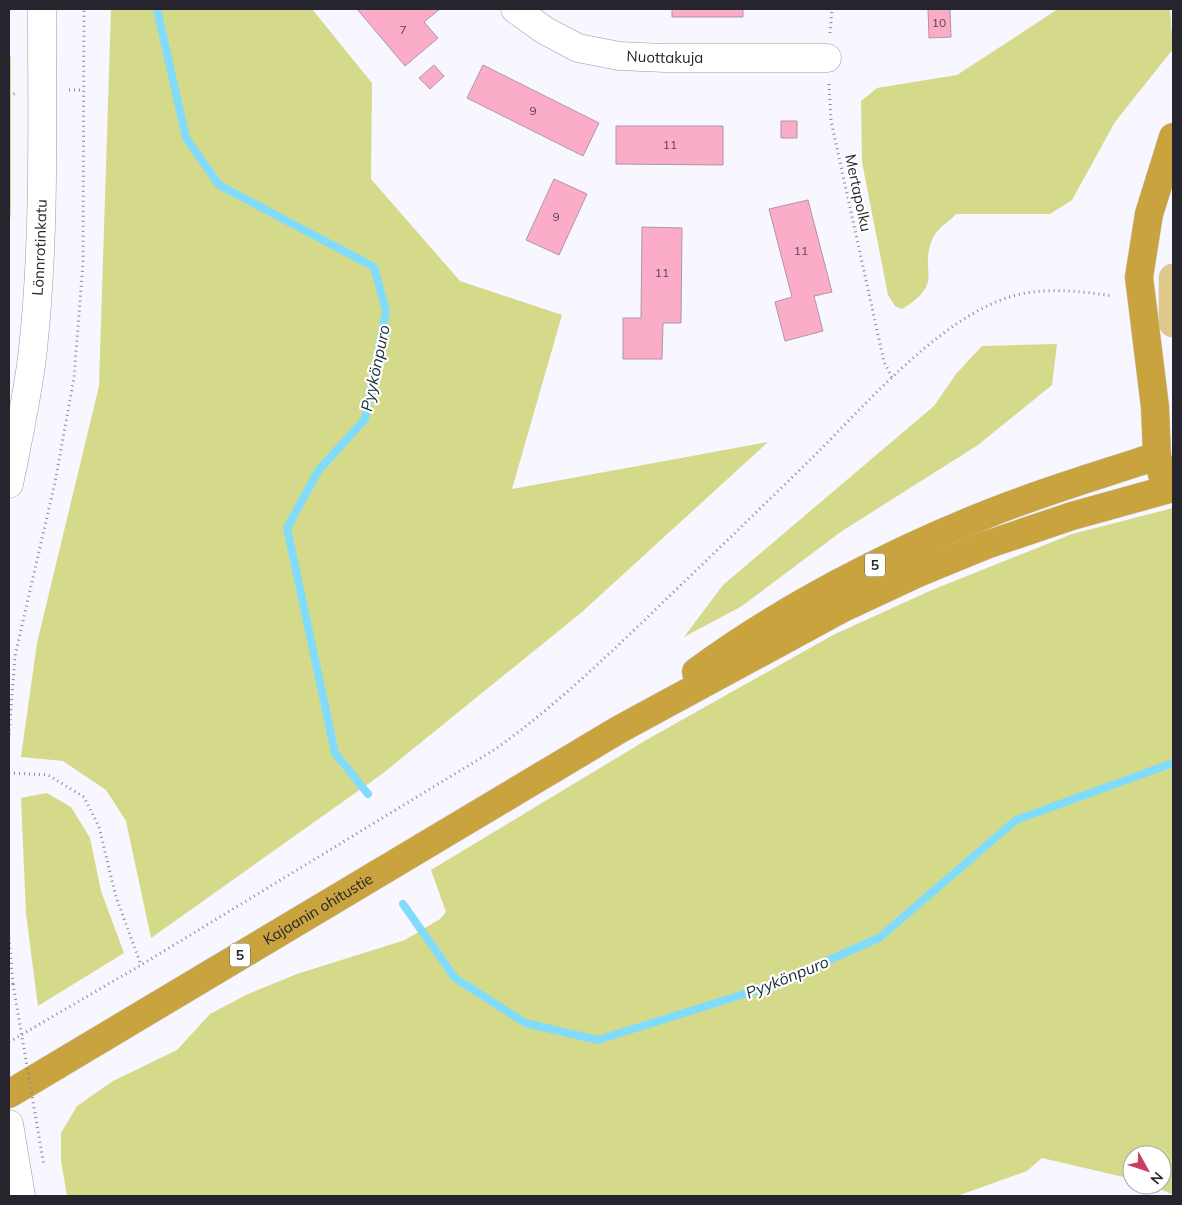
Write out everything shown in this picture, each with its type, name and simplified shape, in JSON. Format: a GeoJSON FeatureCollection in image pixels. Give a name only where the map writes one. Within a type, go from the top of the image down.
{"type":"FeatureCollection","features":[{"type":"Feature","properties":{"kind":"highway"},"geometry":{"type":"LineString","coordinates":[[1170,489],[1165,453],[1155,407],[1139,277],[1149,214],[1173,137]]}},
{"type":"Feature","properties":{"kind":"highway","name":"5"},"geometry":{"type":"LineString","coordinates":[[620,729],[723,652],[842,582],[985,514],[1165,453]]}},
{"type":"Feature","properties":{"kind":"highway","name":"5"},"geometry":{"type":"LineString","coordinates":[[620,729],[843,608],[918,573],[986,545],[1072,516],[1170,489]]}},
{"type":"Feature","properties":{"kind":"highway","name":"Kajaanin ohitustie"},"geometry":{"type":"LineString","coordinates":[[9,1094],[620,729]]}},
{"type":"Feature","properties":{"kind":"main road"},"geometry":{"type":"LineString","coordinates":[[1173,278],[1173,323]]}},
{"type":"Feature","properties":{"kind":"street","name":"Lönnrotinkatu"},"geometry":{"type":"LineString","coordinates":[[9,484],[24,410],[33,351],[40,256],[42,9]]}},
{"type":"Feature","properties":{"kind":"street","name":"Nuottakuja"},"geometry":{"type":"LineString","coordinates":[[515,9],[544,30],[578,48],[620,56],[665,58],[827,58]]}},
{"type":"Feature","properties":{"kind":"street"},"geometry":{"type":"LineString","coordinates":[[9,1124],[20,1187]]}},
{"type":"Feature","properties":{"kind":"path"},"geometry":{"type":"LineString","coordinates":[[9,734],[15,656],[55,482],[74,378],[83,263],[84,9]]}},
{"type":"Feature","properties":{"kind":"path","name":"Mertapolku"},"geometry":{"type":"LineString","coordinates":[[832,9],[827,58],[831,122],[884,362],[892,378]]}},
{"type":"Feature","properties":{"kind":"path"},"geometry":{"type":"LineString","coordinates":[[9,1042],[141,965],[494,750],[538,718],[572,690],[892,378],[931,343],[969,317],[998,301],[1030,292],[1071,290],[1112,296]]}},
{"type":"Feature","properties":{"kind":"path"},"geometry":{"type":"LineString","coordinates":[[9,773],[48,775],[84,797],[99,827],[116,897],[141,965]]}},
{"type":"Feature","properties":{"kind":"path"},"geometry":{"type":"LineString","coordinates":[[9,938],[13,984],[44,1166]]}},
{"type":"Feature","properties":{"kind":"green space"},"geometry":{"type":"Polygon","coordinates":[[[111,9],[312,9],[372,83],[371,179],[460,281],[562,315],[512,489],[768,442],[582,612],[382,774],[151,938],[126,821],[106,790],[63,761],[21,757],[37,643],[99,386],[111,9]]]}},
{"type":"Feature","properties":{"kind":"green space"},"geometry":{"type":"Polygon","coordinates":[[[1058,9],[1170,9],[1173,49],[1115,122],[1072,200],[1050,214],[956,214],[934,236],[929,248],[928,283],[924,290],[916,299],[902,309],[895,306],[888,295],[862,162],[861,101],[877,88],[957,75],[1058,9]]]}},
{"type":"Feature","properties":{"kind":"green space"},"geometry":{"type":"Polygon","coordinates":[[[11,56],[11,213],[9,227],[9,57],[11,56]]]}},
{"type":"Feature","properties":{"kind":"green space"},"geometry":{"type":"Polygon","coordinates":[[[1057,344],[1052,385],[978,445],[842,531],[742,606],[684,637],[723,585],[934,406],[956,374],[982,346],[1057,344]]]}},
{"type":"Feature","properties":{"kind":"green space"},"geometry":{"type":"Polygon","coordinates":[[[1173,508],[1173,1195],[1172,1145],[1122,1145],[1122,1177],[1042,1158],[1027,1171],[957,1196],[67,1196],[61,1161],[61,1133],[77,1106],[113,1081],[177,1050],[210,1014],[248,994],[297,974],[405,940],[440,919],[446,912],[431,870],[648,739],[833,635],[932,590],[1072,534],[1173,508]]]}},
{"type":"Feature","properties":{"kind":"green space"},"geometry":{"type":"Polygon","coordinates":[[[47,793],[71,807],[90,838],[101,891],[124,953],[38,1006],[26,914],[21,798],[47,793]]]}},
{"type":"Feature","properties":{"kind":"building"},"geometry":{"type":"Polygon","coordinates":[[[357,9],[440,9],[424,22],[438,38],[405,66],[357,9]]]}},
{"type":"Feature","properties":{"kind":"building"},"geometry":{"type":"Polygon","coordinates":[[[672,9],[743,9],[743,17],[672,17],[672,9]]]}},
{"type":"Feature","properties":{"kind":"building"},"geometry":{"type":"Polygon","coordinates":[[[928,9],[950,9],[951,37],[929,38],[928,9]]]}},
{"type":"Feature","properties":{"kind":"building"},"geometry":{"type":"Polygon","coordinates":[[[434,65],[444,76],[430,89],[419,78],[434,65]]]}},
{"type":"Feature","properties":{"kind":"building"},"geometry":{"type":"Polygon","coordinates":[[[483,65],[599,123],[583,156],[467,98],[483,65]]]}},
{"type":"Feature","properties":{"kind":"building"},"geometry":{"type":"Polygon","coordinates":[[[781,121],[797,121],[797,138],[781,138],[781,121]]]}},
{"type":"Feature","properties":{"kind":"building"},"geometry":{"type":"Polygon","coordinates":[[[616,126],[723,126],[723,165],[616,164],[616,126]]]}},
{"type":"Feature","properties":{"kind":"building"},"geometry":{"type":"Polygon","coordinates":[[[554,179],[587,194],[559,255],[526,240],[554,179]]]}},
{"type":"Feature","properties":{"kind":"building"},"geometry":{"type":"Polygon","coordinates":[[[808,200],[832,292],[814,296],[823,331],[785,341],[775,302],[792,297],[769,209],[808,200]]]}},
{"type":"Feature","properties":{"kind":"building"},"geometry":{"type":"Polygon","coordinates":[[[642,227],[682,228],[681,323],[663,323],[662,359],[623,359],[623,318],[641,318],[642,227]]]}},
{"type":"Feature","properties":{"kind":"waterway","name":"Pyykönpuro"},"geometry":{"type":"LineString","coordinates":[[157,9],[186,138],[219,185],[374,267],[386,311],[365,419],[318,471],[287,528],[335,753],[368,794]]}},
{"type":"Feature","properties":{"kind":"waterway","name":"Pyykönpuro"},"geometry":{"type":"LineString","coordinates":[[403,904],[455,978],[525,1023],[598,1040],[770,986],[879,938],[1016,820],[1173,763]]}}]}
